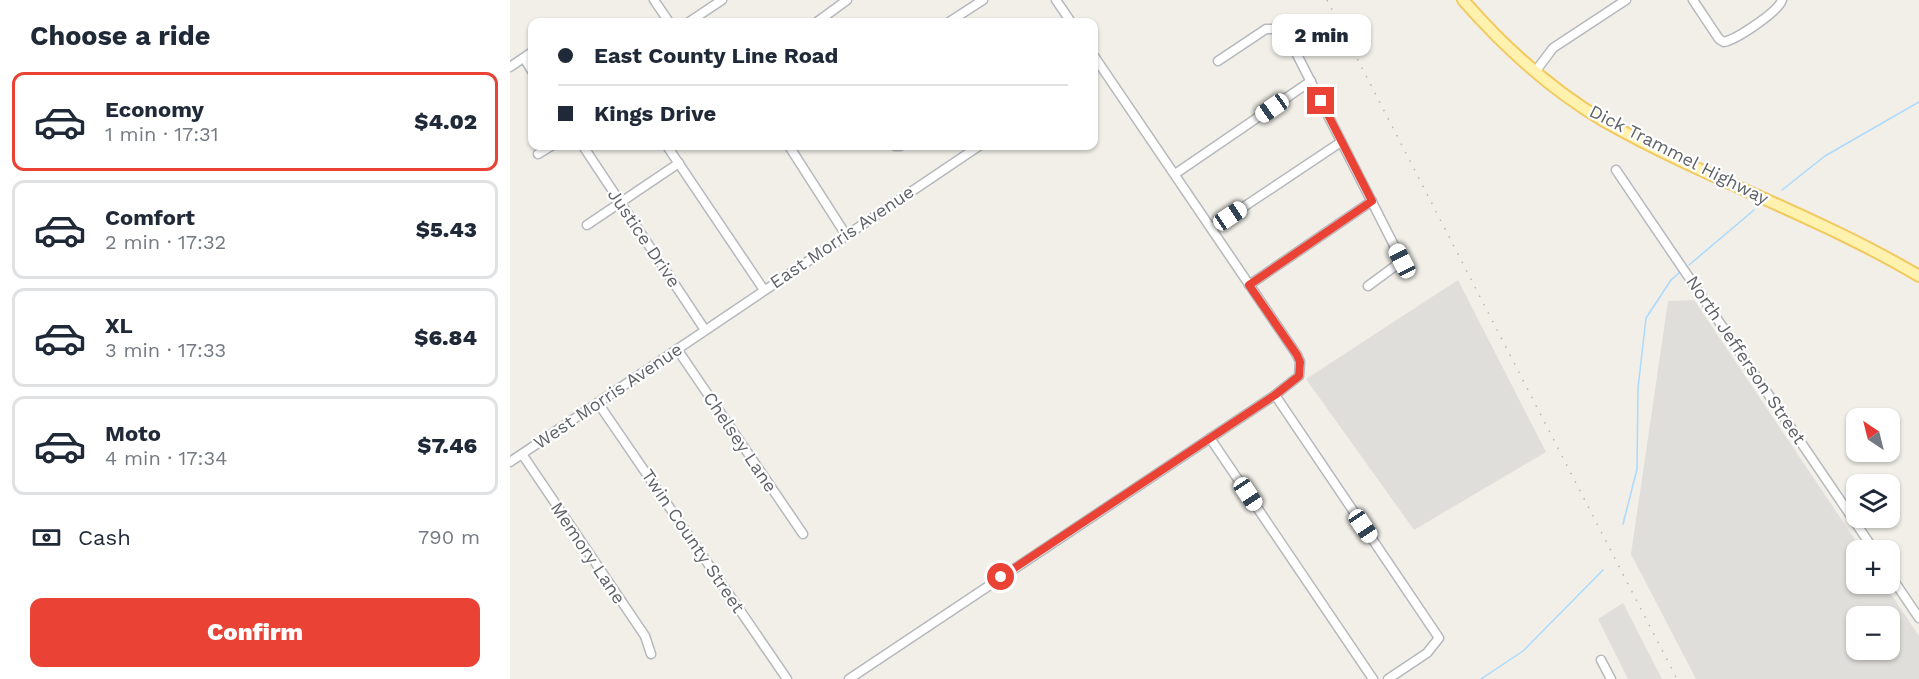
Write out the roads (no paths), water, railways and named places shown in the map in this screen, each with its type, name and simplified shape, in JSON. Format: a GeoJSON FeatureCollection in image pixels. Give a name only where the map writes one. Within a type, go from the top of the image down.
{"type":"FeatureCollection","features":[{"type":"Feature","properties":{"kind":"main road","name":"Dick Trammel Highway"},"geometry":{"type":"LineString","coordinates":[[1468,2],[1534,72],[1575,102],[1623,131],[1865,246],[1919,276]]}},
{"type":"Feature","properties":{"kind":"street"},"geometry":{"type":"LineString","coordinates":[[654,0],[666,18]]}},
{"type":"Feature","properties":{"kind":"street"},"geometry":{"type":"LineString","coordinates":[[695,18],[722,0]]}},
{"type":"Feature","properties":{"kind":"street"},"geometry":{"type":"LineString","coordinates":[[822,18],[846,0]]}},
{"type":"Feature","properties":{"kind":"street"},"geometry":{"type":"LineString","coordinates":[[955,18],[983,0]]}},
{"type":"Feature","properties":{"kind":"street"},"geometry":{"type":"LineString","coordinates":[[1056,0],[1068,18]]}},
{"type":"Feature","properties":{"kind":"street"},"geometry":{"type":"LineString","coordinates":[[1534,72],[1553,48],[1626,0]]}},
{"type":"Feature","properties":{"kind":"street"},"geometry":{"type":"LineString","coordinates":[[1693,0],[1719,39],[1724,42],[1736,37],[1778,8],[1782,0]]}},
{"type":"Feature","properties":{"kind":"street"},"geometry":{"type":"LineString","coordinates":[[1218,61],[1266,29],[1275,27],[1284,29],[1402,261],[1368,286]]}},
{"type":"Feature","properties":{"kind":"street"},"geometry":{"type":"LineString","coordinates":[[510,67],[528,55]]}},
{"type":"Feature","properties":{"kind":"street"},"geometry":{"type":"LineString","coordinates":[[524,58],[528,64]]}},
{"type":"Feature","properties":{"kind":"street"},"geometry":{"type":"LineString","coordinates":[[849,679],[1275,395],[1293,382],[1300,369],[1297,355],[1212,228],[1098,68]]}},
{"type":"Feature","properties":{"kind":"street"},"geometry":{"type":"LineString","coordinates":[[1175,174],[1311,81]]}},
{"type":"Feature","properties":{"kind":"street"},"geometry":{"type":"LineString","coordinates":[[1212,228],[1341,141]]}},
{"type":"Feature","properties":{"kind":"street"},"geometry":{"type":"LineString","coordinates":[[538,154],[544,150]]}},
{"type":"Feature","properties":{"kind":"street","name":"Justice Drive"},"geometry":{"type":"LineString","coordinates":[[586,150],[705,330]]}},
{"type":"Feature","properties":{"kind":"street"},"geometry":{"type":"LineString","coordinates":[[670,150],[764,290]]}},
{"type":"Feature","properties":{"kind":"street"},"geometry":{"type":"LineString","coordinates":[[792,150],[846,235]]}},
{"type":"Feature","properties":{"kind":"street","name":"East Morris Avenue"},"geometry":{"type":"LineString","coordinates":[[705,330],[973,150]]}},
{"type":"Feature","properties":{"kind":"street"},"geometry":{"type":"LineString","coordinates":[[587,225],[679,163]]}},
{"type":"Feature","properties":{"kind":"street","name":"North Jefferson Street"},"geometry":{"type":"LineString","coordinates":[[1616,170],[1867,540]]}},
{"type":"Feature","properties":{"kind":"street"},"geometry":{"type":"LineString","coordinates":[[1249,285],[1372,201]]}},
{"type":"Feature","properties":{"kind":"street","name":"West Morris Avenue"},"geometry":{"type":"LineString","coordinates":[[510,462],[705,330]]}},
{"type":"Feature","properties":{"kind":"street","name":"Chelsey Lane"},"geometry":{"type":"LineString","coordinates":[[677,349],[803,534]]}},
{"type":"Feature","properties":{"kind":"street"},"geometry":{"type":"LineString","coordinates":[[1275,395],[1439,638],[1427,653],[1388,679]]}},
{"type":"Feature","properties":{"kind":"street","name":"Twin County Street"},"geometry":{"type":"LineString","coordinates":[[598,403],[787,679]]}},
{"type":"Feature","properties":{"kind":"street"},"geometry":{"type":"LineString","coordinates":[[1210,438],[1372,679]]}},
{"type":"Feature","properties":{"kind":"street","name":"Memory Lane"},"geometry":{"type":"LineString","coordinates":[[522,454],[645,636],[651,654]]}},
{"type":"Feature","properties":{"kind":"street"},"geometry":{"type":"LineString","coordinates":[[1900,590],[1919,618]]}},
{"type":"Feature","properties":{"kind":"street"},"geometry":{"type":"LineString","coordinates":[[1601,660],[1611,679]]}},
{"type":"Feature","properties":{"kind":"waterway"},"geometry":{"type":"LineString","coordinates":[[1782,190],[1825,156],[1919,102]]}},
{"type":"Feature","properties":{"kind":"waterway"},"geometry":{"type":"LineString","coordinates":[[1689,265],[1754,210]]}},
{"type":"Feature","properties":{"kind":"waterway"},"geometry":{"type":"LineString","coordinates":[[1623,524],[1637,469],[1638,388],[1646,318],[1671,280],[1680,272]]}},
{"type":"Feature","properties":{"kind":"waterway"},"geometry":{"type":"LineString","coordinates":[[1481,679],[1523,651],[1603,570]]}},
{"type":"Feature","properties":{"kind":"railway"},"geometry":{"type":"LineString","coordinates":[[1327,0],[1677,679]]}}]}
